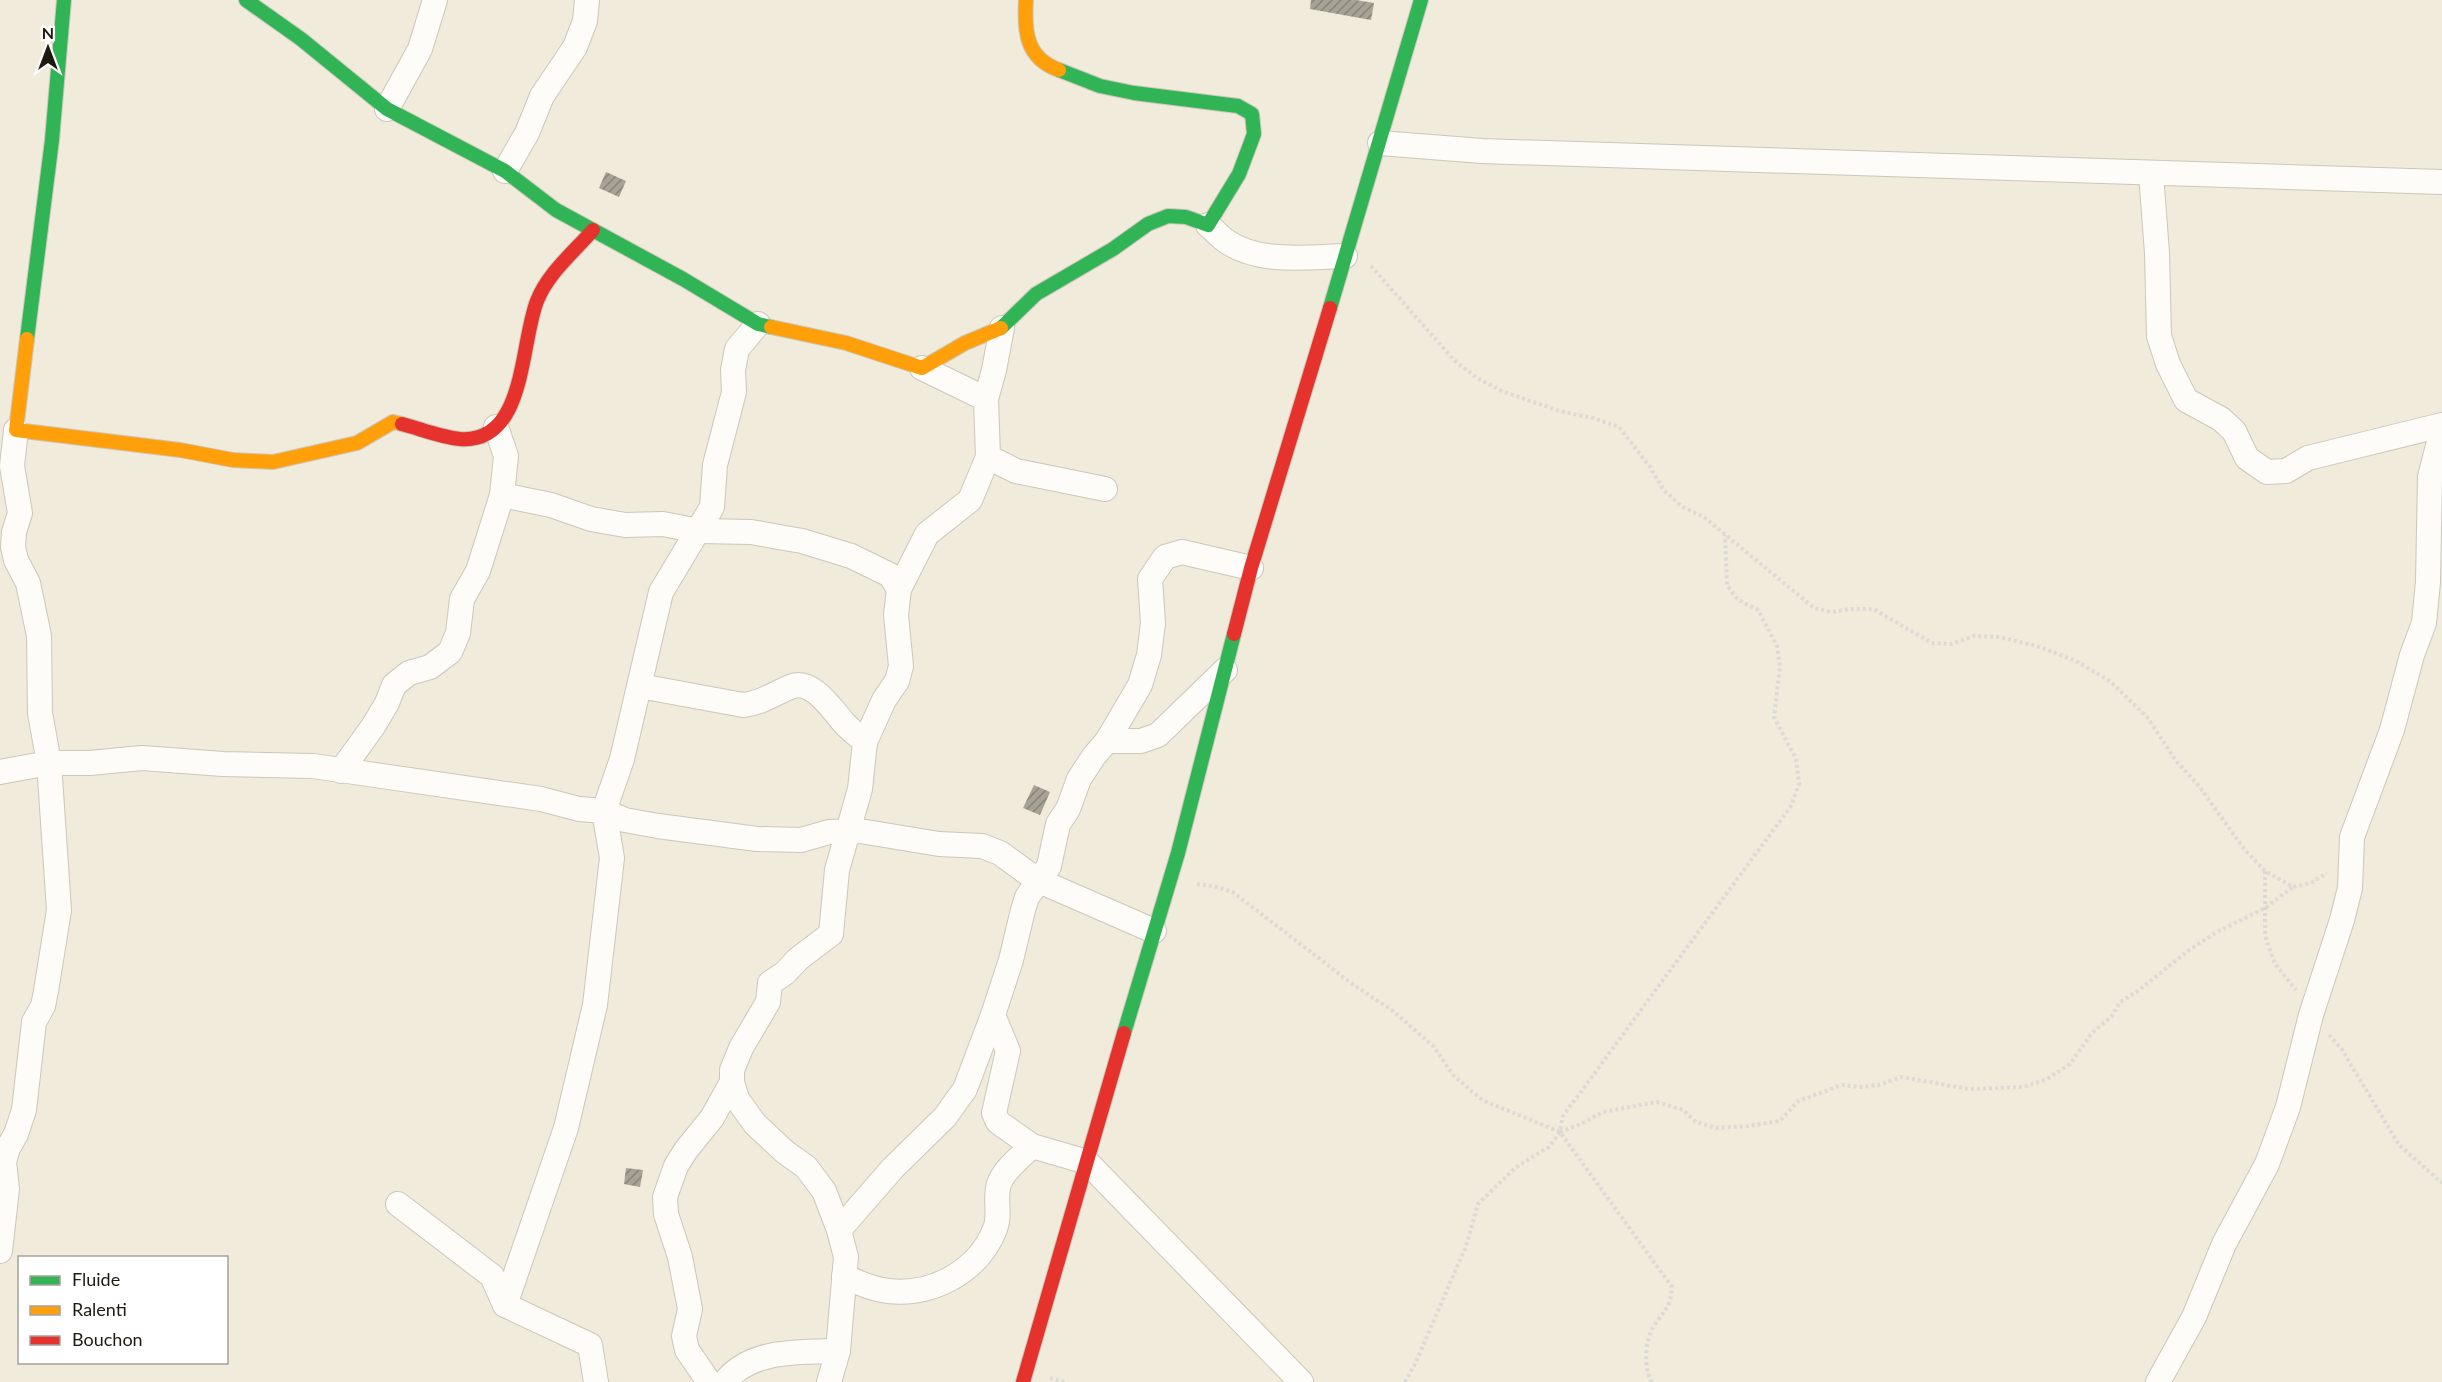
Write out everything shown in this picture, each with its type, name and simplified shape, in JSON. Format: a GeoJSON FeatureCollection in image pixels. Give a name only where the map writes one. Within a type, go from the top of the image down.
{"type":"FeatureCollection","features":[{"type":"Feature","properties":{"kind":"street"},"geometry":{"type":"LineString","coordinates":[[0,1251],[7,1189],[4,1162],[24,1110],[34,1022],[43,1006],[59,910],[48,764],[40,712],[38,627],[28,583],[15,560],[14,532],[20,513],[12,466],[51,152],[64,0]]}},
{"type":"Feature","properties":{"kind":"street"},"geometry":{"type":"LineString","coordinates":[[246,0],[301,39],[387,109],[505,171],[556,210],[683,279],[758,324],[846,343],[922,368],[986,399]]}},
{"type":"Feature","properties":{"kind":"street"},"geometry":{"type":"LineString","coordinates":[[387,109],[420,49],[435,0]]}},
{"type":"Feature","properties":{"kind":"street"},"geometry":{"type":"LineString","coordinates":[[505,171],[527,133],[542,96],[575,47],[585,21],[586,0]]}},
{"type":"Feature","properties":{"kind":"street"},"geometry":{"type":"LineString","coordinates":[[1026,0],[1025,21],[1031,47],[1043,64],[1100,86],[1134,93],[1238,106],[1252,114],[1254,134],[1239,174],[1208,225]]}},
{"type":"Feature","properties":{"kind":"street"},"geometry":{"type":"LineString","coordinates":[[1023,1382],[1046,1295],[1170,876],[1227,668],[1251,568],[1421,0]]}},
{"type":"Feature","properties":{"kind":"street"},"geometry":{"type":"LineString","coordinates":[[1380,143],[1482,152],[2442,182]]}},
{"type":"Feature","properties":{"kind":"street"},"geometry":{"type":"LineString","coordinates":[[2151,174],[2157,254],[2159,336],[2168,364],[2186,400],[2228,425],[2234,431],[2247,458],[2267,472],[2286,471],[2308,458],[2442,425]]}},
{"type":"Feature","properties":{"kind":"street"},"geometry":{"type":"LineString","coordinates":[[922,368],[965,343],[1002,328],[1036,294],[1113,249],[1148,224],[1168,216],[1186,217],[1208,225],[1227,242],[1252,253],[1297,258],[1345,256]]}},
{"type":"Feature","properties":{"kind":"street"},"geometry":{"type":"LineString","coordinates":[[15,430],[180,450],[233,460],[273,462],[357,443],[393,422],[442,435],[464,438],[484,436],[496,428],[504,417],[516,387],[526,355],[534,308],[542,288],[593,231]]}},
{"type":"Feature","properties":{"kind":"street"},"geometry":{"type":"LineString","coordinates":[[505,1305],[567,1128],[595,1005],[612,858],[604,811],[622,759],[661,592],[712,507],[715,465],[734,392],[733,370],[736,349],[758,324]]}},
{"type":"Feature","properties":{"kind":"street"},"geometry":{"type":"LineString","coordinates":[[829,1382],[838,1351],[846,1257],[839,1230],[824,1191],[806,1167],[784,1152],[755,1124],[737,1099],[732,1082],[732,1070],[741,1048],[768,1002],[770,983],[831,934],[837,870],[860,789],[865,742],[884,700],[897,681],[901,666],[897,615],[899,590],[927,534],[970,500],[988,457],[986,399],[1002,328]]}},
{"type":"Feature","properties":{"kind":"street"},"geometry":{"type":"LineString","coordinates":[[341,771],[378,718],[394,685],[409,673],[430,667],[450,652],[458,633],[462,598],[478,571],[502,495],[506,456],[496,428]]}},
{"type":"Feature","properties":{"kind":"street"},"geometry":{"type":"LineString","coordinates":[[2158,1382],[2194,1317],[2224,1244],[2267,1164],[2288,1107],[2311,1015],[2350,888],[2352,837],[2392,730],[2412,655],[2424,623],[2428,582],[2430,477],[2442,430]]}},
{"type":"Feature","properties":{"kind":"street"},"geometry":{"type":"LineString","coordinates":[[988,457],[1016,471],[1105,489]]}},
{"type":"Feature","properties":{"kind":"street"},"geometry":{"type":"LineString","coordinates":[[502,495],[551,505],[591,519],[625,525],[663,524],[699,531],[740,531],[777,536],[851,556],[890,575],[899,590]]}},
{"type":"Feature","properties":{"kind":"street"},"geometry":{"type":"LineString","coordinates":[[839,1230],[893,1168],[945,1117],[965,1089],[1011,960],[1025,904],[1037,880],[1048,866],[1058,824],[1068,809],[1079,779],[1107,741],[1140,685],[1149,655],[1153,623],[1150,579],[1165,557],[1182,552],[1251,568]]}},
{"type":"Feature","properties":{"kind":"street"},"geometry":{"type":"LineString","coordinates":[[1107,741],[1141,741],[1158,735],[1227,668]]}},
{"type":"Feature","properties":{"kind":"street"},"geometry":{"type":"LineString","coordinates":[[640,686],[743,705],[758,703],[791,686],[800,684],[810,688],[824,700],[865,742]]}},
{"type":"Feature","properties":{"kind":"street"},"geometry":{"type":"LineString","coordinates":[[0,772],[48,764],[142,758],[223,764],[313,766],[541,799],[579,809],[604,811],[625,820],[757,839],[801,840],[829,832],[847,831],[939,844],[982,846],[1000,853],[1037,880],[1154,931]]}},
{"type":"Feature","properties":{"kind":"street"},"geometry":{"type":"LineString","coordinates":[[993,1015],[1008,1051],[994,1113],[998,1122],[1032,1146],[1087,1162],[1301,1382]]}},
{"type":"Feature","properties":{"kind":"street"},"geometry":{"type":"LineString","coordinates":[[709,1382],[687,1350],[684,1336],[690,1309],[680,1257],[666,1214],[665,1197],[681,1158],[712,1118],[732,1082]]}},
{"type":"Feature","properties":{"kind":"street"},"geometry":{"type":"LineString","coordinates":[[844,1276],[866,1286],[888,1291],[905,1291],[931,1288],[969,1268],[987,1246],[996,1227],[999,1184],[1009,1169],[1032,1146]]}},
{"type":"Feature","properties":{"kind":"street"},"geometry":{"type":"LineString","coordinates":[[398,1204],[492,1276],[505,1305],[590,1345],[596,1382]]}},
{"type":"Feature","properties":{"kind":"street"},"geometry":{"type":"LineString","coordinates":[[725,1382],[733,1371],[756,1359],[838,1351]]}},
{"type":"Feature","properties":{"kind":"path"},"geometry":{"type":"LineString","coordinates":[[1345,256],[1370,265],[1453,359],[1476,378],[1502,391],[1559,411],[1593,418],[1619,428],[1650,467],[1663,489],[1681,506],[1704,517],[1814,608],[1831,612],[1873,609],[1932,643],[1952,644],[1974,636],[1999,637],[2030,644],[2076,661],[2110,681],[2147,717],[2177,762],[2199,786],[2244,849],[2265,870],[2293,887]]}},
{"type":"Feature","properties":{"kind":"path"},"geometry":{"type":"LineString","coordinates":[[1405,1382],[1416,1362],[1466,1246],[1478,1204],[1516,1167],[1549,1147],[1560,1132],[1563,1116],[1791,806],[1799,784],[1796,759],[1774,717],[1780,667],[1778,646],[1758,610],[1737,599],[1727,585],[1725,534]]}},
{"type":"Feature","properties":{"kind":"path"},"geometry":{"type":"LineString","coordinates":[[2265,870],[2265,936],[2275,964],[2297,991],[2311,1015],[2341,1048],[2399,1145],[2442,1183]]}},
{"type":"Feature","properties":{"kind":"path"},"geometry":{"type":"LineString","coordinates":[[1560,1132],[1604,1112],[1657,1102],[1683,1110],[1696,1122],[1716,1128],[1780,1121],[1798,1101],[1842,1085],[1861,1088],[1879,1085],[1901,1077],[1969,1089],[2024,1088],[2047,1079],[2070,1064],[2091,1034],[2112,1016],[2120,1002],[2138,991],[2189,950],[2217,932],[2265,908],[2293,887],[2311,883],[2331,870]]}},
{"type":"Feature","properties":{"kind":"path"},"geometry":{"type":"LineString","coordinates":[[1170,876],[1234,893],[1351,983],[1393,1011],[1434,1047],[1453,1075],[1482,1100],[1560,1132],[1672,1287],[1672,1300],[1667,1311],[1653,1327],[1647,1348],[1647,1374],[1652,1382]]}},
{"type":"Feature","properties":{"kind":"building"},"geometry":{"type":"Polygon","coordinates":[[[1311,0],[1356,0],[1374,3],[1371,20],[1310,9],[1311,0]]]}},
{"type":"Feature","properties":{"kind":"building"},"geometry":{"type":"Polygon","coordinates":[[[606,172],[626,181],[619,197],[599,188],[606,172]]]}},
{"type":"Feature","properties":{"kind":"building"},"geometry":{"type":"Polygon","coordinates":[[[1034,785],[1050,792],[1040,815],[1023,808],[1034,785]]]}},
{"type":"Feature","properties":{"kind":"building"},"geometry":{"type":"Polygon","coordinates":[[[626,1168],[643,1170],[640,1187],[624,1184],[626,1168]]]}},
{"type":"Feature","properties":{"kind":"traffic: fast"},"geometry":{"type":"LineString","coordinates":[[27,339],[52,140],[64,0]]}},
{"type":"Feature","properties":{"kind":"traffic: fast"},"geometry":{"type":"LineString","coordinates":[[246,0],[301,39],[387,109],[505,171],[556,210],[683,279],[758,324],[771,327]]}},
{"type":"Feature","properties":{"kind":"traffic: fast"},"geometry":{"type":"LineString","coordinates":[[1330,308],[1421,0]]}},
{"type":"Feature","properties":{"kind":"traffic: fast"},"geometry":{"type":"LineString","coordinates":[[1001,328],[1036,294],[1113,249],[1148,224],[1168,216],[1186,217],[1208,225],[1239,174],[1254,134],[1252,114],[1238,106],[1134,93],[1100,86],[1059,70]]}},
{"type":"Feature","properties":{"kind":"traffic: fast"},"geometry":{"type":"LineString","coordinates":[[1124,1033],[1178,853],[1234,634]]}},
{"type":"Feature","properties":{"kind":"traffic: slow"},"geometry":{"type":"LineString","coordinates":[[1026,0],[1029,42],[1040,58],[1059,70]]}},
{"type":"Feature","properties":{"kind":"traffic: slow"},"geometry":{"type":"LineString","coordinates":[[771,327],[846,343],[922,368],[965,343],[1001,328]]}},
{"type":"Feature","properties":{"kind":"traffic: slow"},"geometry":{"type":"LineString","coordinates":[[27,339],[16,430],[180,450],[233,460],[273,462],[357,443],[393,422],[402,424]]}},
{"type":"Feature","properties":{"kind":"traffic: jam"},"geometry":{"type":"LineString","coordinates":[[402,424],[460,439],[482,436],[497,426],[509,409],[517,388],[537,301],[554,272],[593,230]]}},
{"type":"Feature","properties":{"kind":"traffic: jam"},"geometry":{"type":"LineString","coordinates":[[1234,634],[1251,568],[1330,308]]}},
{"type":"Feature","properties":{"kind":"traffic: jam"},"geometry":{"type":"LineString","coordinates":[[1023,1382],[1124,1033]]}}]}
